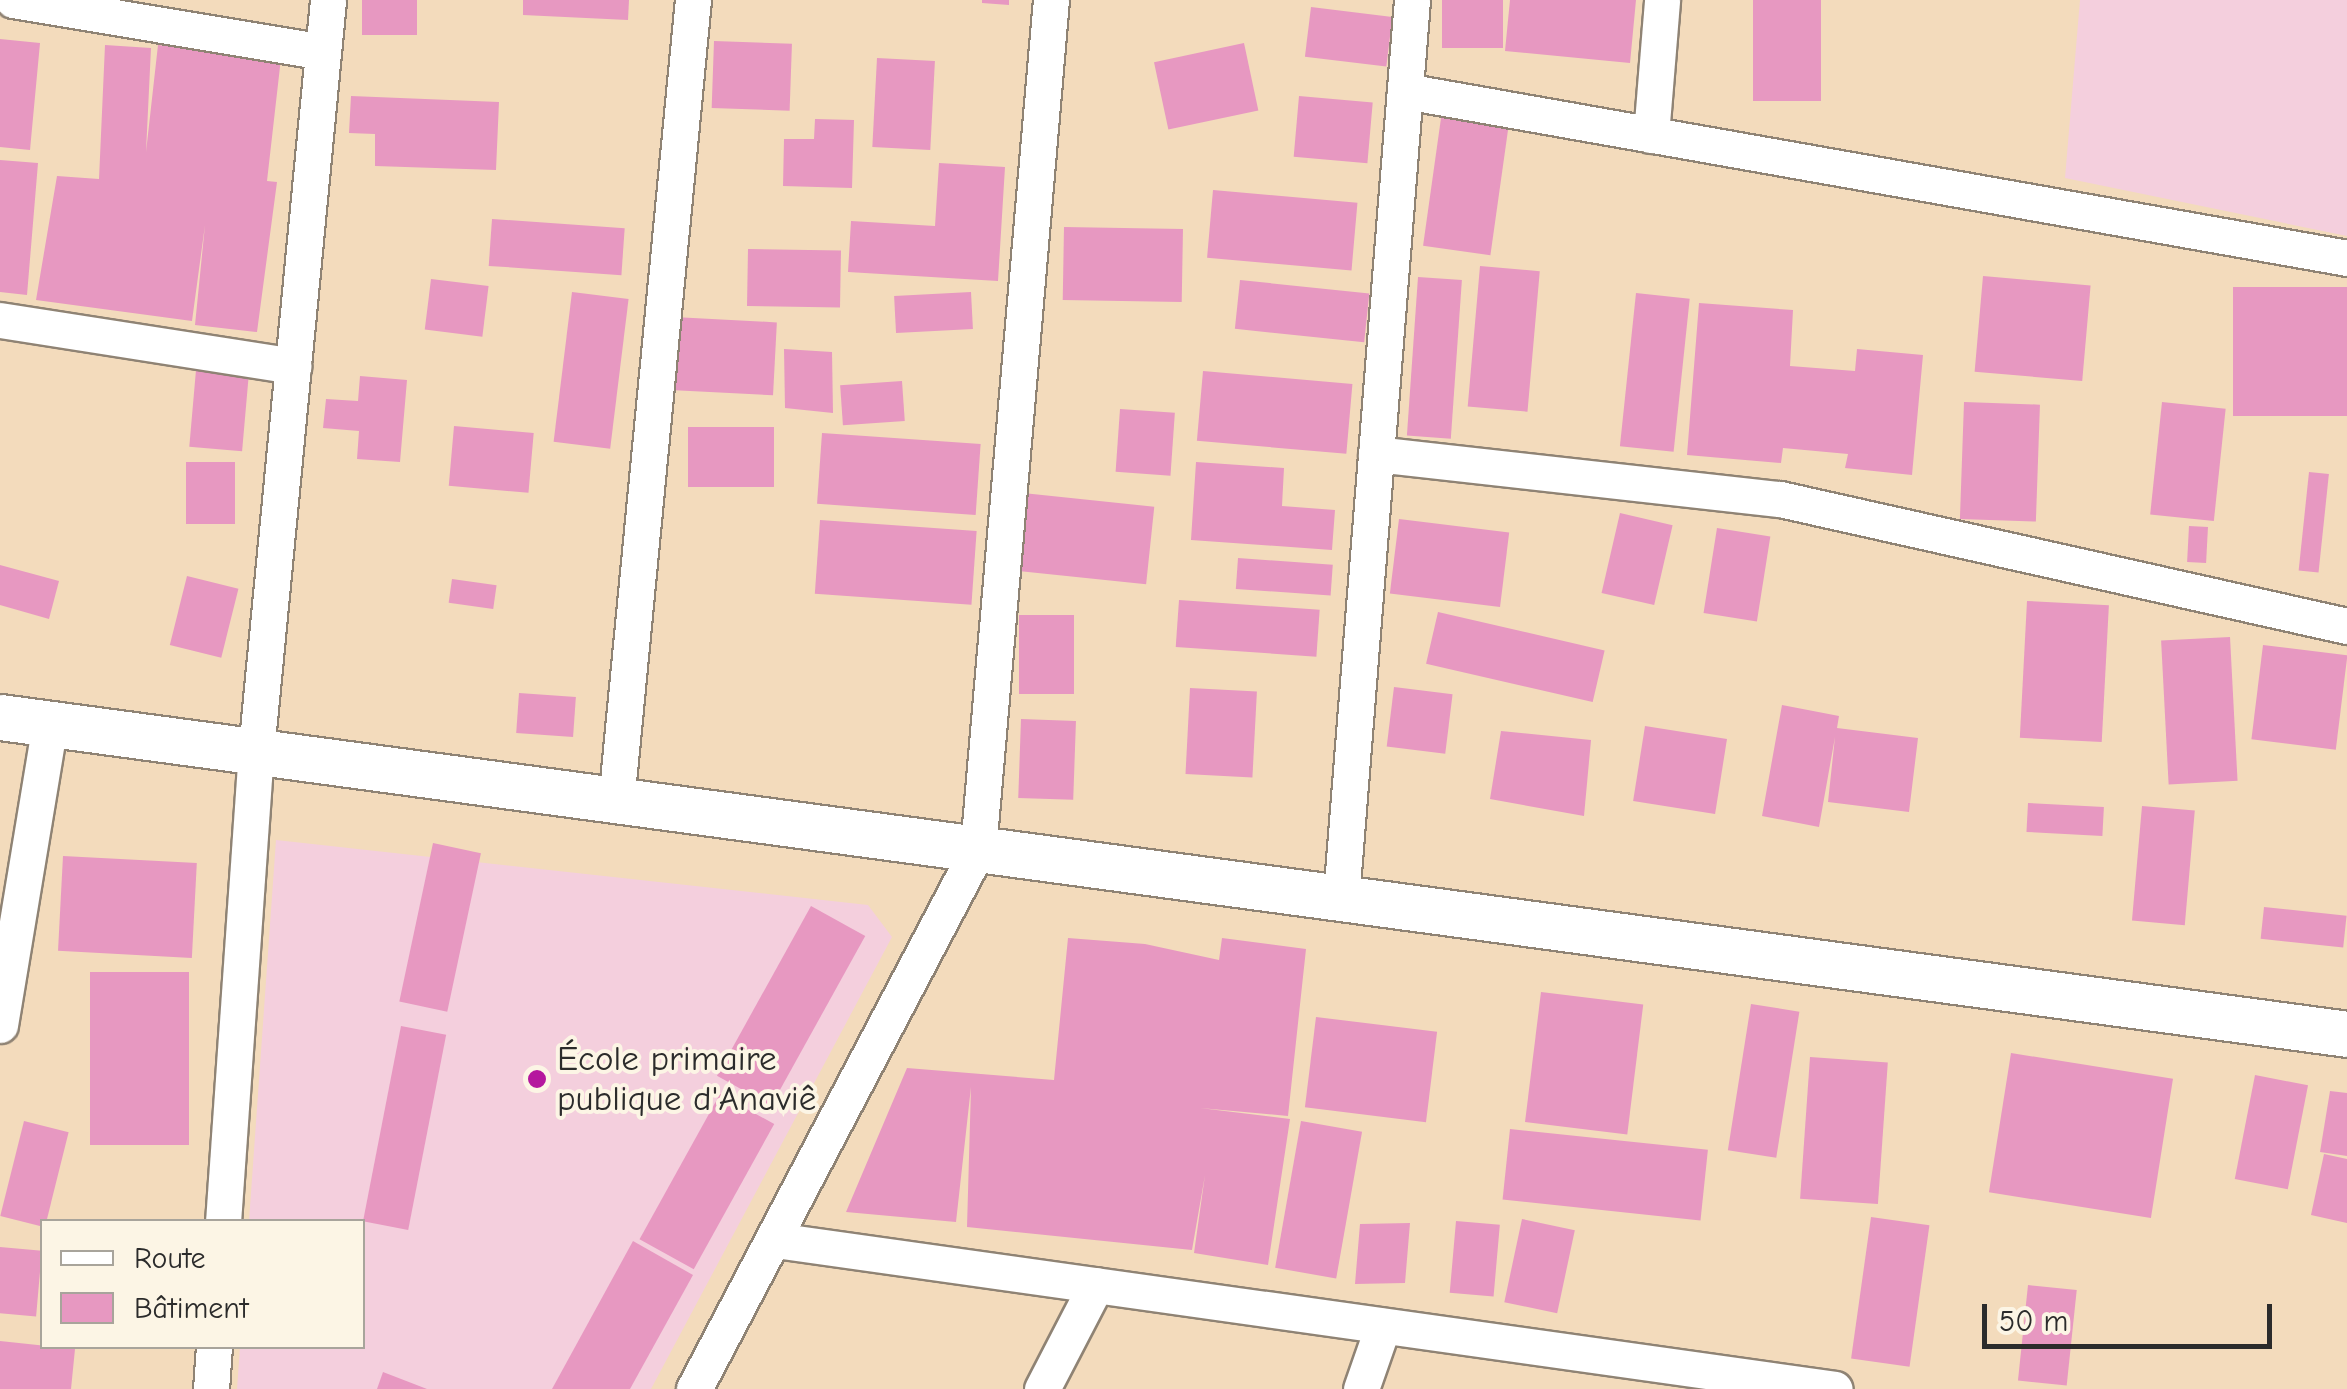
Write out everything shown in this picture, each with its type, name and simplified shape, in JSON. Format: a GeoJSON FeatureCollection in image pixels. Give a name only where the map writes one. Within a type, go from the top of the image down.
{"type":"FeatureCollection","features":[{"type":"Feature","properties":{"kind":"street"},"geometry":{"type":"LineString","coordinates":[[13,0],[323,52]]}},
{"type":"Feature","properties":{"kind":"street"},"geometry":{"type":"LineString","coordinates":[[223,1219],[256,751],[328,0]]}},
{"type":"Feature","properties":{"kind":"street"},"geometry":{"type":"LineString","coordinates":[[616,802],[693,0]]}},
{"type":"Feature","properties":{"kind":"street"},"geometry":{"type":"LineString","coordinates":[[694,1389],[978,849],[1051,0]]}},
{"type":"Feature","properties":{"kind":"street"},"geometry":{"type":"LineString","coordinates":[[1341,898],[1412,0]]}},
{"type":"Feature","properties":{"kind":"street"},"geometry":{"type":"LineString","coordinates":[[1651,135],[1662,0]]}},
{"type":"Feature","properties":{"kind":"street"},"geometry":{"type":"LineString","coordinates":[[1404,91],[2347,258]]}},
{"type":"Feature","properties":{"kind":"street"},"geometry":{"type":"LineString","coordinates":[[0,320],[292,366]]}},
{"type":"Feature","properties":{"kind":"street"},"geometry":{"type":"LineString","coordinates":[[1376,454],[1780,499],[2347,626]]}},
{"type":"Feature","properties":{"kind":"street"},"geometry":{"type":"LineString","coordinates":[[0,717],[2347,1034]]}},
{"type":"Feature","properties":{"kind":"street"},"geometry":{"type":"LineString","coordinates":[[0,1025],[50,724]]}},
{"type":"Feature","properties":{"kind":"street"},"geometry":{"type":"LineString","coordinates":[[775,1240],[1382,1326],[1670,1378],[1836,1389]]}},
{"type":"Feature","properties":{"kind":"street"},"geometry":{"type":"LineString","coordinates":[[1042,1389],[1096,1286]]}},
{"type":"Feature","properties":{"kind":"street"},"geometry":{"type":"LineString","coordinates":[[1361,1389],[1382,1326]]}},
{"type":"Feature","properties":{"kind":"street"},"geometry":{"type":"LineString","coordinates":[[211,1389],[214,1349]]}},
{"type":"Feature","properties":{"kind":"shaded area"},"geometry":{"type":"Polygon","coordinates":[[[2080,0],[2347,0],[2347,236],[2065,178],[2080,0]]]}},
{"type":"Feature","properties":{"kind":"shaded area","name":"École primaire publique d'Anaviê"},"geometry":{"type":"Polygon","coordinates":[[[276,840],[868,905],[892,937],[651,1389],[237,1389],[240,1349],[365,1349],[365,1219],[249,1219],[276,840]]]}},
{"type":"Feature","properties":{"kind":"building"},"geometry":{"type":"Polygon","coordinates":[[[362,0],[417,0],[417,35],[362,35],[362,0]]]}},
{"type":"Feature","properties":{"kind":"building"},"geometry":{"type":"Polygon","coordinates":[[[523,0],[629,0],[628,20],[523,15],[523,0]]]}},
{"type":"Feature","properties":{"kind":"building"},"geometry":{"type":"Polygon","coordinates":[[[1009,0],[1009,5],[982,3],[1009,0]]]}},
{"type":"Feature","properties":{"kind":"building"},"geometry":{"type":"Polygon","coordinates":[[[1442,0],[1503,0],[1503,48],[1442,48],[1442,0]]]}},
{"type":"Feature","properties":{"kind":"building"},"geometry":{"type":"Polygon","coordinates":[[[1510,0],[1636,0],[1630,63],[1505,51],[1510,0]]]}},
{"type":"Feature","properties":{"kind":"building"},"geometry":{"type":"Polygon","coordinates":[[[1753,0],[1821,0],[1821,101],[1753,101],[1753,0]]]}},
{"type":"Feature","properties":{"kind":"building"},"geometry":{"type":"Polygon","coordinates":[[[1311,7],[1392,17],[1386,67],[1305,57],[1311,7]]]}},
{"type":"Feature","properties":{"kind":"building"},"geometry":{"type":"Polygon","coordinates":[[[0,39],[40,43],[30,150],[0,147],[0,39]]]}},
{"type":"Feature","properties":{"kind":"building"},"geometry":{"type":"Polygon","coordinates":[[[714,41],[792,44],[790,111],[712,108],[714,41]]]}},
{"type":"Feature","properties":{"kind":"building"},"geometry":{"type":"Polygon","coordinates":[[[1244,43],[1258,110],[1168,130],[1154,62],[1244,43]]]}},
{"type":"Feature","properties":{"kind":"building"},"geometry":{"type":"Polygon","coordinates":[[[105,45],[151,48],[146,152],[158,45],[281,58],[267,181],[277,182],[257,332],[195,325],[205,225],[192,321],[36,300],[57,176],[99,179],[105,45]]]}},
{"type":"Feature","properties":{"kind":"building"},"geometry":{"type":"Polygon","coordinates":[[[877,58],[935,61],[930,150],[872,147],[877,58]]]}},
{"type":"Feature","properties":{"kind":"building"},"geometry":{"type":"Polygon","coordinates":[[[351,96],[499,102],[496,170],[375,166],[375,134],[349,133],[351,96]]]}},
{"type":"Feature","properties":{"kind":"building"},"geometry":{"type":"Polygon","coordinates":[[[1299,96],[1373,102],[1367,163],[1294,157],[1299,96]]]}},
{"type":"Feature","properties":{"kind":"building"},"geometry":{"type":"Polygon","coordinates":[[[1442,111],[1509,120],[1490,255],[1423,246],[1442,111]]]}},
{"type":"Feature","properties":{"kind":"building"},"geometry":{"type":"Polygon","coordinates":[[[815,119],[854,120],[852,188],[783,186],[784,139],[814,139],[815,119]]]}},
{"type":"Feature","properties":{"kind":"building"},"geometry":{"type":"Polygon","coordinates":[[[0,160],[38,163],[27,295],[0,292],[0,160]]]}},
{"type":"Feature","properties":{"kind":"building"},"geometry":{"type":"Polygon","coordinates":[[[939,163],[1005,167],[998,281],[848,272],[851,221],[935,226],[939,163]]]}},
{"type":"Feature","properties":{"kind":"building"},"geometry":{"type":"Polygon","coordinates":[[[1213,190],[1357,203],[1352,270],[1207,258],[1213,190]]]}},
{"type":"Feature","properties":{"kind":"building"},"geometry":{"type":"Polygon","coordinates":[[[492,219],[625,228],[621,275],[489,266],[492,219]]]}},
{"type":"Feature","properties":{"kind":"building"},"geometry":{"type":"Polygon","coordinates":[[[1064,227],[1183,229],[1182,302],[1063,300],[1064,227]]]}},
{"type":"Feature","properties":{"kind":"building"},"geometry":{"type":"Polygon","coordinates":[[[748,249],[841,251],[840,308],[747,306],[748,249]]]}},
{"type":"Feature","properties":{"kind":"building"},"geometry":{"type":"Polygon","coordinates":[[[1480,266],[1540,271],[1527,412],[1468,406],[1480,266]]]}},
{"type":"Feature","properties":{"kind":"building"},"geometry":{"type":"Polygon","coordinates":[[[1983,276],[2091,285],[2082,381],[1975,372],[1983,276]]]}},
{"type":"Feature","properties":{"kind":"building"},"geometry":{"type":"Polygon","coordinates":[[[1418,277],[1462,280],[1451,439],[1407,436],[1418,277]]]}},
{"type":"Feature","properties":{"kind":"building"},"geometry":{"type":"Polygon","coordinates":[[[431,279],[489,286],[482,337],[425,330],[431,279]]]}},
{"type":"Feature","properties":{"kind":"building"},"geometry":{"type":"Polygon","coordinates":[[[1240,280],[1369,294],[1364,342],[1235,329],[1240,280]]]}},
{"type":"Feature","properties":{"kind":"building"},"geometry":{"type":"Polygon","coordinates":[[[2233,287],[2347,287],[2347,416],[2233,416],[2233,287]]]}},
{"type":"Feature","properties":{"kind":"building"},"geometry":{"type":"Polygon","coordinates":[[[572,292],[629,299],[610,449],[554,442],[572,292]]]}},
{"type":"Feature","properties":{"kind":"building"},"geometry":{"type":"Polygon","coordinates":[[[971,292],[973,329],[896,333],[894,296],[971,292]]]}},
{"type":"Feature","properties":{"kind":"building"},"geometry":{"type":"Polygon","coordinates":[[[1636,293],[1690,299],[1674,452],[1620,446],[1636,293]]]}},
{"type":"Feature","properties":{"kind":"building"},"geometry":{"type":"Polygon","coordinates":[[[1699,303],[1793,310],[1790,366],[1855,371],[1857,349],[1923,355],[1912,475],[1845,468],[1848,454],[1783,448],[1781,463],[1687,455],[1699,303]]]}},
{"type":"Feature","properties":{"kind":"building"},"geometry":{"type":"Polygon","coordinates":[[[674,317],[777,322],[773,395],[670,390],[674,317]]]}},
{"type":"Feature","properties":{"kind":"building"},"geometry":{"type":"Polygon","coordinates":[[[784,349],[832,352],[833,413],[785,408],[784,349]]]}},
{"type":"Feature","properties":{"kind":"building"},"geometry":{"type":"Polygon","coordinates":[[[196,370],[249,375],[242,451],[189,447],[196,370]]]}},
{"type":"Feature","properties":{"kind":"building"},"geometry":{"type":"Polygon","coordinates":[[[1203,371],[1352,384],[1346,454],[1197,441],[1203,371]]]}},
{"type":"Feature","properties":{"kind":"building"},"geometry":{"type":"Polygon","coordinates":[[[360,376],[407,380],[400,462],[357,459],[359,431],[323,428],[326,399],[358,401],[360,376]]]}},
{"type":"Feature","properties":{"kind":"building"},"geometry":{"type":"Polygon","coordinates":[[[902,381],[905,421],[843,425],[840,385],[902,381]]]}},
{"type":"Feature","properties":{"kind":"building"},"geometry":{"type":"Polygon","coordinates":[[[1964,402],[2040,405],[2036,522],[1960,519],[1964,402]]]}},
{"type":"Feature","properties":{"kind":"building"},"geometry":{"type":"Polygon","coordinates":[[[2162,402],[2226,409],[2214,521],[2150,514],[2162,402]]]}},
{"type":"Feature","properties":{"kind":"building"},"geometry":{"type":"Polygon","coordinates":[[[1120,409],[1175,413],[1170,476],[1116,472],[1120,409]]]}},
{"type":"Feature","properties":{"kind":"building"},"geometry":{"type":"Polygon","coordinates":[[[454,426],[534,433],[528,493],[449,486],[454,426]]]}},
{"type":"Feature","properties":{"kind":"building"},"geometry":{"type":"Polygon","coordinates":[[[688,427],[774,427],[774,487],[688,487],[688,427]]]}},
{"type":"Feature","properties":{"kind":"building"},"geometry":{"type":"Polygon","coordinates":[[[822,433],[981,444],[976,515],[817,504],[822,433]]]}},
{"type":"Feature","properties":{"kind":"building"},"geometry":{"type":"Polygon","coordinates":[[[186,462],[235,462],[235,524],[186,524],[186,462]]]}},
{"type":"Feature","properties":{"kind":"building"},"geometry":{"type":"Polygon","coordinates":[[[1196,462],[1284,468],[1282,506],[1335,510],[1332,550],[1191,540],[1196,462]]]}},
{"type":"Feature","properties":{"kind":"building"},"geometry":{"type":"Polygon","coordinates":[[[2309,472],[2329,474],[2319,573],[2299,570],[2309,472]]]}},
{"type":"Feature","properties":{"kind":"building"},"geometry":{"type":"Polygon","coordinates":[[[1023,493],[1154,507],[1146,584],[1015,571],[1023,493]]]}},
{"type":"Feature","properties":{"kind":"building"},"geometry":{"type":"Polygon","coordinates":[[[1620,513],[1673,525],[1654,605],[1602,593],[1620,513]]]}},
{"type":"Feature","properties":{"kind":"building"},"geometry":{"type":"Polygon","coordinates":[[[1399,519],[1509,533],[1500,607],[1390,593],[1399,519]]]}},
{"type":"Feature","properties":{"kind":"building"},"geometry":{"type":"Polygon","coordinates":[[[820,520],[977,531],[971,605],[815,594],[820,520]]]}},
{"type":"Feature","properties":{"kind":"building"},"geometry":{"type":"Polygon","coordinates":[[[2189,526],[2208,527],[2206,563],[2187,562],[2189,526]]]}},
{"type":"Feature","properties":{"kind":"building"},"geometry":{"type":"Polygon","coordinates":[[[1717,528],[1770,536],[1757,621],[1704,613],[1717,528]]]}},
{"type":"Feature","properties":{"kind":"building"},"geometry":{"type":"Polygon","coordinates":[[[1238,558],[1333,565],[1331,596],[1236,589],[1238,558]]]}},
{"type":"Feature","properties":{"kind":"building"},"geometry":{"type":"Polygon","coordinates":[[[0,565],[59,581],[49,619],[0,605],[0,565]]]}},
{"type":"Feature","properties":{"kind":"building"},"geometry":{"type":"Polygon","coordinates":[[[187,576],[238,589],[221,658],[170,645],[187,576]]]}},
{"type":"Feature","properties":{"kind":"building"},"geometry":{"type":"Polygon","coordinates":[[[452,579],[497,585],[493,609],[449,603],[452,579]]]}},
{"type":"Feature","properties":{"kind":"building"},"geometry":{"type":"Polygon","coordinates":[[[1179,600],[1320,610],[1316,657],[1176,647],[1179,600]]]}},
{"type":"Feature","properties":{"kind":"building"},"geometry":{"type":"Polygon","coordinates":[[[2027,601],[2109,605],[2102,742],[2020,738],[2027,601]]]}},
{"type":"Feature","properties":{"kind":"building"},"geometry":{"type":"Polygon","coordinates":[[[1438,612],[1605,650],[1593,702],[1426,664],[1438,612]]]}},
{"type":"Feature","properties":{"kind":"building"},"geometry":{"type":"Polygon","coordinates":[[[1019,615],[1074,615],[1074,694],[1019,694],[1019,615]]]}},
{"type":"Feature","properties":{"kind":"building"},"geometry":{"type":"Polygon","coordinates":[[[2230,637],[2238,781],[2169,784],[2161,641],[2230,637]]]}},
{"type":"Feature","properties":{"kind":"building"},"geometry":{"type":"Polygon","coordinates":[[[2263,645],[2347,655],[2336,750],[2251,739],[2263,645]]]}},
{"type":"Feature","properties":{"kind":"building"},"geometry":{"type":"Polygon","coordinates":[[[1394,687],[1453,694],[1445,754],[1387,747],[1394,687]]]}},
{"type":"Feature","properties":{"kind":"building"},"geometry":{"type":"Polygon","coordinates":[[[1190,688],[1257,692],[1252,777],[1185,774],[1190,688]]]}},
{"type":"Feature","properties":{"kind":"building"},"geometry":{"type":"Polygon","coordinates":[[[519,693],[576,697],[573,737],[516,733],[519,693]]]}},
{"type":"Feature","properties":{"kind":"building"},"geometry":{"type":"Polygon","coordinates":[[[1782,705],[1839,716],[1837,728],[1918,738],[1909,812],[1828,802],[1835,737],[1819,827],[1762,816],[1782,705]]]}},
{"type":"Feature","properties":{"kind":"building"},"geometry":{"type":"Polygon","coordinates":[[[1021,719],[1076,721],[1073,800],[1018,798],[1021,719]]]}},
{"type":"Feature","properties":{"kind":"building"},"geometry":{"type":"Polygon","coordinates":[[[1645,726],[1727,739],[1715,814],[1633,801],[1645,726]]]}},
{"type":"Feature","properties":{"kind":"building"},"geometry":{"type":"Polygon","coordinates":[[[1501,731],[1591,740],[1584,816],[1490,799],[1501,731]]]}},
{"type":"Feature","properties":{"kind":"building"},"geometry":{"type":"Polygon","coordinates":[[[2028,803],[2104,807],[2102,836],[2026,832],[2028,803]]]}},
{"type":"Feature","properties":{"kind":"building"},"geometry":{"type":"Polygon","coordinates":[[[2142,806],[2195,811],[2185,925],[2132,921],[2142,806]]]}},
{"type":"Feature","properties":{"kind":"building"},"geometry":{"type":"Polygon","coordinates":[[[433,843],[481,853],[447,1012],[399,1001],[433,843]]]}},
{"type":"Feature","properties":{"kind":"building"},"geometry":{"type":"Polygon","coordinates":[[[63,856],[197,863],[192,958],[58,951],[63,856]]]}},
{"type":"Feature","properties":{"kind":"building"},"geometry":{"type":"Polygon","coordinates":[[[811,906],[865,936],[771,1106],[717,1076],[811,906]]]}},
{"type":"Feature","properties":{"kind":"building"},"geometry":{"type":"Polygon","coordinates":[[[2264,907],[2347,916],[2343,948],[2261,939],[2264,907]]]}},
{"type":"Feature","properties":{"kind":"building"},"geometry":{"type":"Polygon","coordinates":[[[1068,938],[1145,944],[1219,960],[1222,938],[1306,949],[1288,1116],[1200,1108],[1290,1119],[1268,1265],[1194,1253],[1205,1175],[1192,1250],[967,1227],[971,1087],[956,1222],[846,1212],[907,1068],[1054,1080],[1068,938]]]}},
{"type":"Feature","properties":{"kind":"building"},"geometry":{"type":"Polygon","coordinates":[[[90,972],[189,972],[189,1145],[90,1145],[90,972]]]}},
{"type":"Feature","properties":{"kind":"building"},"geometry":{"type":"Polygon","coordinates":[[[1541,992],[1643,1005],[1627,1135],[1525,1122],[1541,992]]]}},
{"type":"Feature","properties":{"kind":"building"},"geometry":{"type":"Polygon","coordinates":[[[1751,1004],[1799,1012],[1776,1158],[1728,1150],[1751,1004]]]}},
{"type":"Feature","properties":{"kind":"building"},"geometry":{"type":"Polygon","coordinates":[[[1316,1017],[1437,1032],[1426,1122],[1305,1107],[1316,1017]]]}},
{"type":"Feature","properties":{"kind":"building"},"geometry":{"type":"Polygon","coordinates":[[[401,1026],[446,1035],[408,1230],[363,1219],[401,1026]]]}},
{"type":"Feature","properties":{"kind":"building"},"geometry":{"type":"Polygon","coordinates":[[[2011,1053],[2173,1079],[2151,1218],[1989,1192],[2011,1053]]]}},
{"type":"Feature","properties":{"kind":"building"},"geometry":{"type":"Polygon","coordinates":[[[1810,1057],[1888,1062],[1878,1204],[1800,1199],[1810,1057]]]}},
{"type":"Feature","properties":{"kind":"building"},"geometry":{"type":"Polygon","coordinates":[[[2255,1075],[2308,1085],[2288,1189],[2235,1179],[2255,1075]]]}},
{"type":"Feature","properties":{"kind":"building"},"geometry":{"type":"Polygon","coordinates":[[[2330,1091],[2347,1093],[2347,1156],[2320,1152],[2330,1091]]]}},
{"type":"Feature","properties":{"kind":"building"},"geometry":{"type":"Polygon","coordinates":[[[720,1094],[774,1124],[694,1269],[640,1239],[720,1094]]]}},
{"type":"Feature","properties":{"kind":"building"},"geometry":{"type":"Polygon","coordinates":[[[24,1121],[69,1132],[47,1219],[40,1219],[40,1226],[0,1216],[24,1121]]]}},
{"type":"Feature","properties":{"kind":"building"},"geometry":{"type":"Polygon","coordinates":[[[1301,1121],[1362,1132],[1336,1279],[1275,1268],[1301,1121]]]}},
{"type":"Feature","properties":{"kind":"building"},"geometry":{"type":"Polygon","coordinates":[[[1510,1129],[1708,1150],[1700,1220],[1503,1200],[1510,1129]]]}},
{"type":"Feature","properties":{"kind":"building"},"geometry":{"type":"Polygon","coordinates":[[[2324,1154],[2347,1159],[2347,1223],[2311,1215],[2324,1154]]]}},
{"type":"Feature","properties":{"kind":"building"},"geometry":{"type":"Polygon","coordinates":[[[1871,1217],[1929,1225],[1910,1367],[1851,1359],[1871,1217]]]}},
{"type":"Feature","properties":{"kind":"building"},"geometry":{"type":"Polygon","coordinates":[[[1522,1219],[1575,1230],[1557,1313],[1504,1302],[1522,1219]]]}},
{"type":"Feature","properties":{"kind":"building"},"geometry":{"type":"Polygon","coordinates":[[[1456,1221],[1500,1225],[1494,1297],[1450,1293],[1456,1221]]]}},
{"type":"Feature","properties":{"kind":"building"},"geometry":{"type":"Polygon","coordinates":[[[1410,1223],[1405,1283],[1355,1284],[1360,1224],[1410,1223]]]}},
{"type":"Feature","properties":{"kind":"building"},"geometry":{"type":"Polygon","coordinates":[[[633,1241],[693,1275],[630,1389],[552,1389],[633,1241]]]}},
{"type":"Feature","properties":{"kind":"building"},"geometry":{"type":"Polygon","coordinates":[[[0,1247],[40,1250],[36,1316],[0,1313],[0,1247]]]}},
{"type":"Feature","properties":{"kind":"building"},"geometry":{"type":"Polygon","coordinates":[[[2028,1285],[2077,1290],[2067,1386],[2018,1380],[2028,1285]]]}},
{"type":"Feature","properties":{"kind":"building"},"geometry":{"type":"Polygon","coordinates":[[[0,1341],[40,1345],[40,1349],[75,1349],[71,1389],[0,1389],[0,1341]]]}},
{"type":"Feature","properties":{"kind":"building"},"geometry":{"type":"Polygon","coordinates":[[[383,1372],[427,1389],[377,1389],[383,1372]]]}},
{"type":"Feature","properties":{"kind":"place","name":"École primaire publique d'Anaviê"},"geometry":{"type":"Point","coordinates":[537,1079]}}]}
